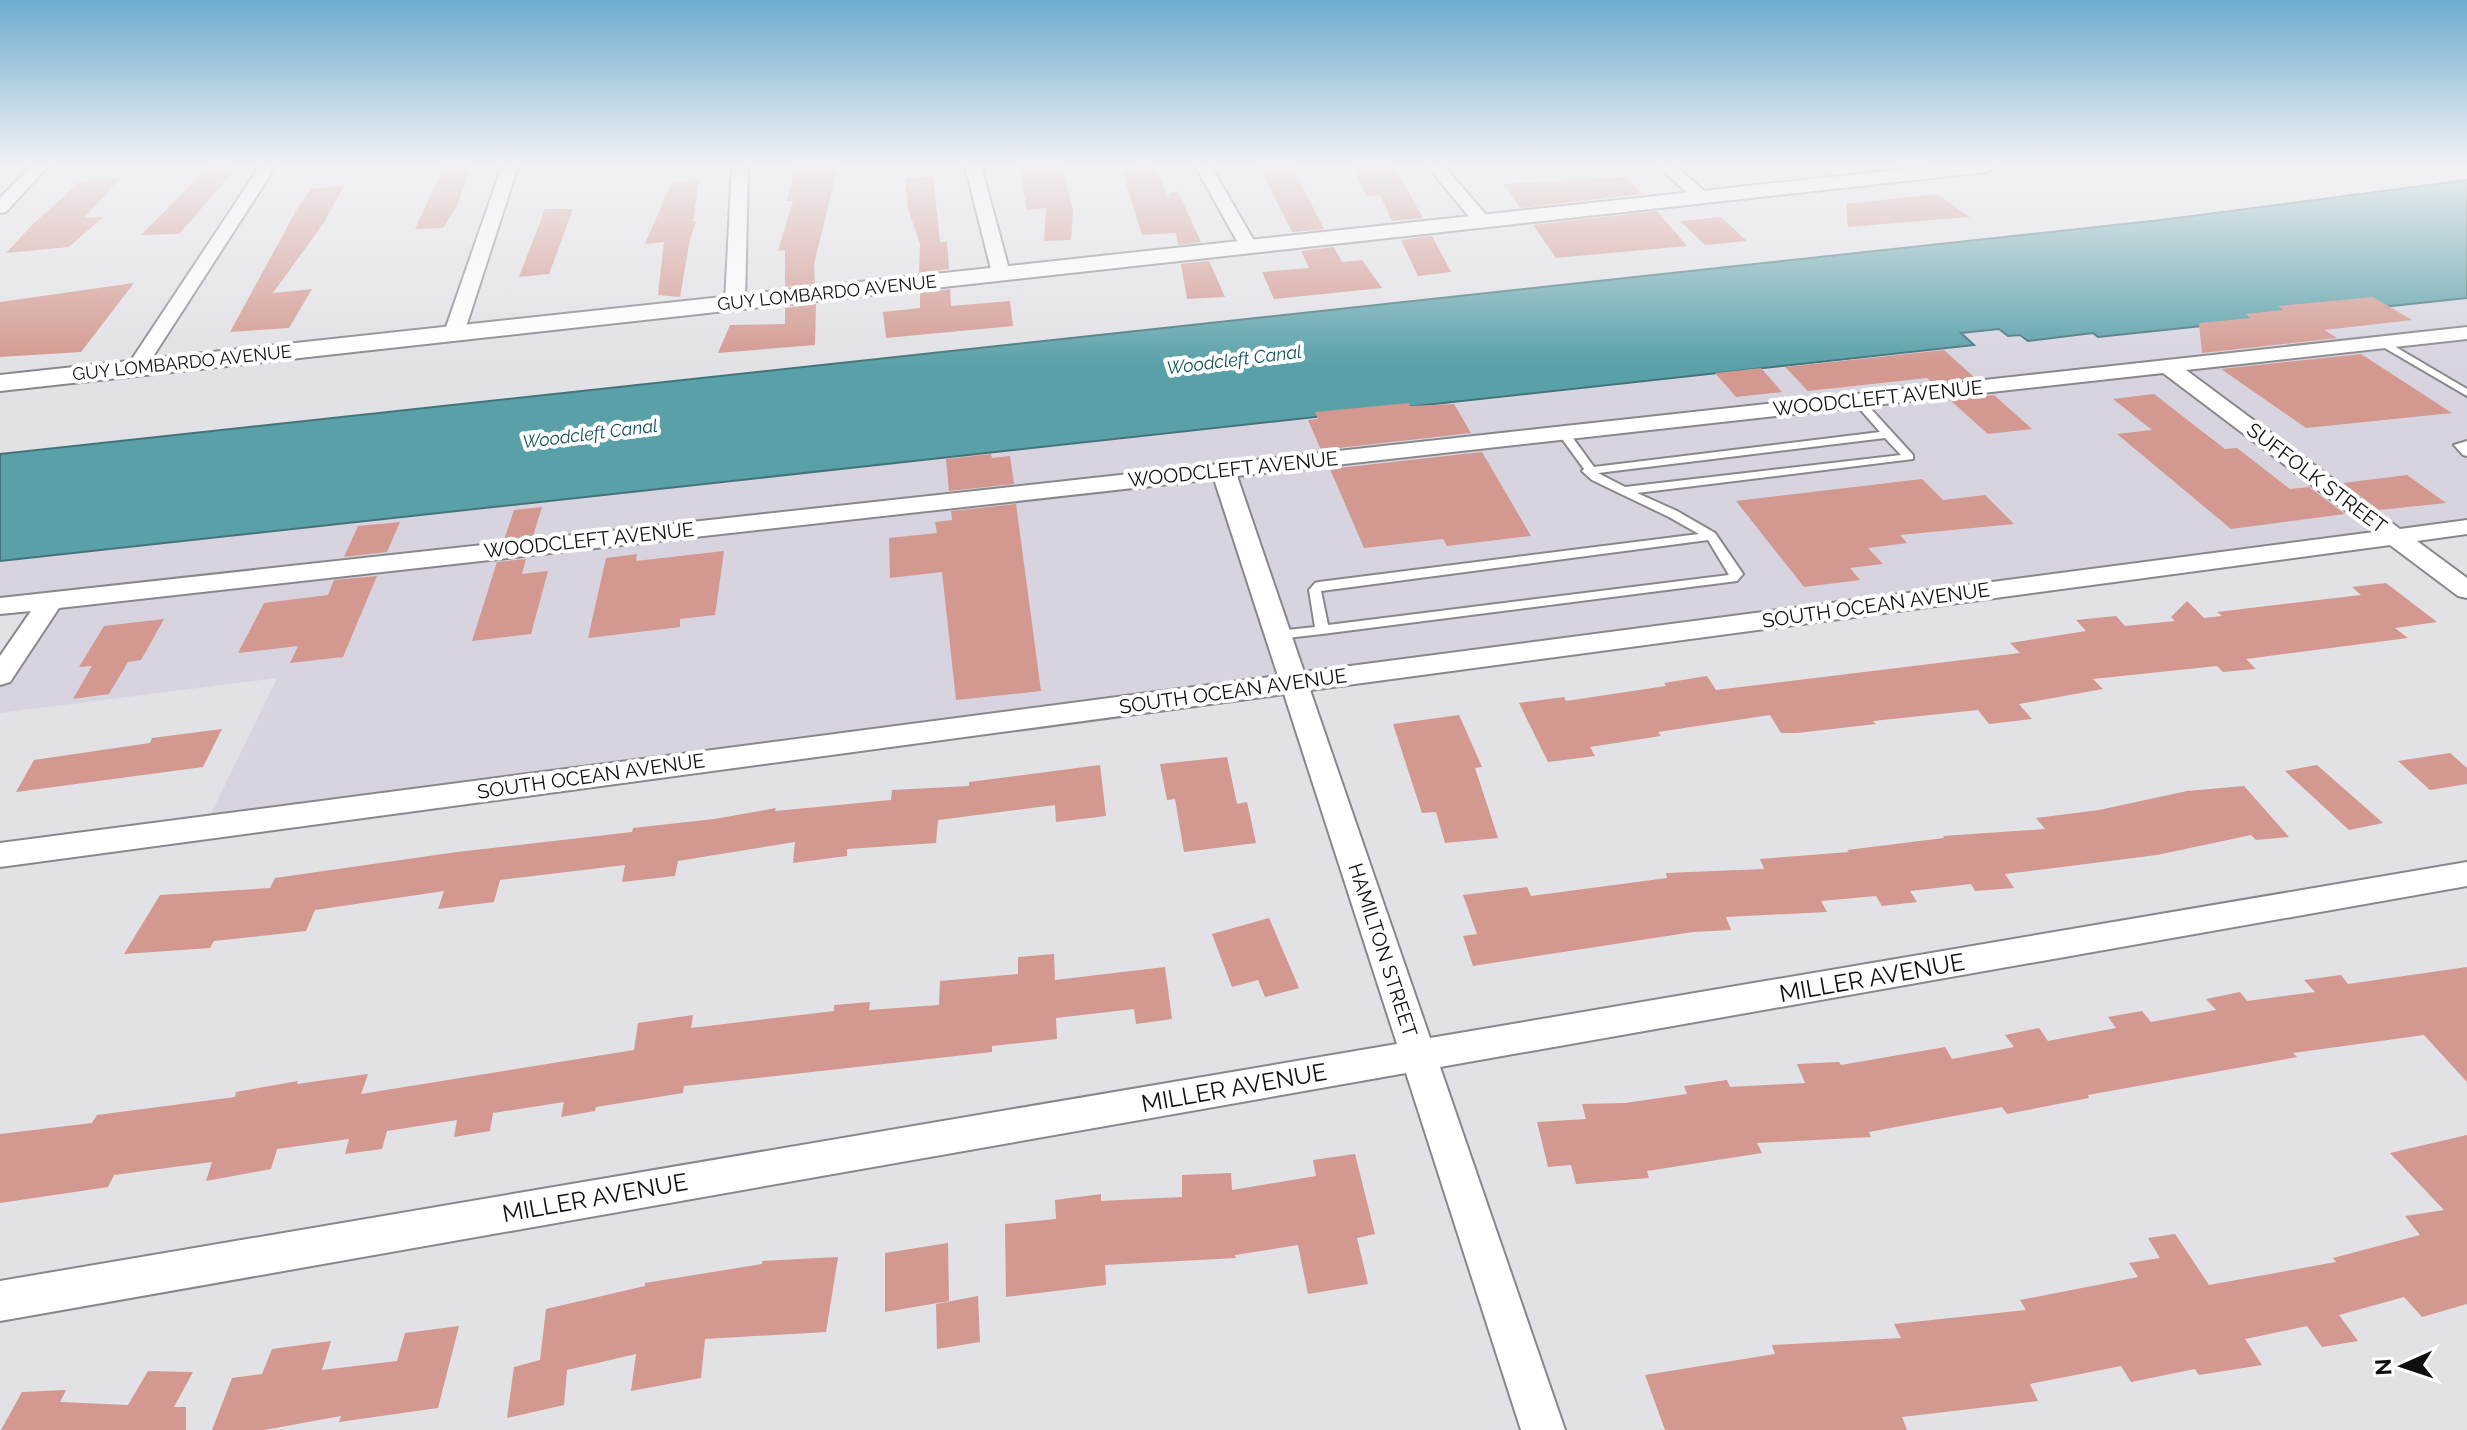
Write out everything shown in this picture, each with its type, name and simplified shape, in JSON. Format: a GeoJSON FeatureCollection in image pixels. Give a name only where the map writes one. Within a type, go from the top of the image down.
{"type":"FeatureCollection","features":[{"type":"Feature","properties":{"kind":"street"},"geometry":{"type":"LineString","coordinates":[[136,368],[224,233]]}},
{"type":"Feature","properties":{"kind":"street"},"geometry":{"type":"LineString","coordinates":[[454,333],[488,233]]}},
{"type":"Feature","properties":{"kind":"street"},"geometry":{"type":"LineString","coordinates":[[735,302],[738,233]]}},
{"type":"Feature","properties":{"kind":"street"},"geometry":{"type":"LineString","coordinates":[[990,233],[1001,273]]}},
{"type":"Feature","properties":{"kind":"street"},"geometry":{"type":"LineString","coordinates":[[1241,233],[1248,246]]}},
{"type":"Feature","properties":{"kind":"street","name":"GUY LOMBARDO AVENUE"},"geometry":{"type":"LineString","coordinates":[[0,383],[1372,233]]}},
{"type":"Feature","properties":{"kind":"street","name":"WOODCLEFT AVENUE"},"geometry":{"type":"LineString","coordinates":[[0,606],[2467,333]]}},
{"type":"Feature","properties":{"kind":"street","name":"SUFFOLK STREET"},"geometry":{"type":"LineString","coordinates":[[2167,366],[2467,590]]}},
{"type":"Feature","properties":{"kind":"street","name":"HAMILTON STREET"},"geometry":{"type":"LineString","coordinates":[[1223,470],[1543,1430]]}},
{"type":"Feature","properties":{"kind":"street","name":"SOUTH OCEAN AVENUE"},"geometry":{"type":"LineString","coordinates":[[0,855],[2467,527]]}},
{"type":"Feature","properties":{"kind":"street"},"geometry":{"type":"LineString","coordinates":[[0,676],[51,600]]}},
{"type":"Feature","properties":{"kind":"street","name":"MILLER AVENUE"},"geometry":{"type":"LineString","coordinates":[[0,1301],[2467,874]]}},
{"type":"Feature","properties":{"kind":"lane"},"geometry":{"type":"LineString","coordinates":[[2382,342],[2467,393]]}},
{"type":"Feature","properties":{"kind":"lane"},"geometry":{"type":"LineString","coordinates":[[1620,491],[1909,457],[1857,400]]}},
{"type":"Feature","properties":{"kind":"lane"},"geometry":{"type":"LineString","coordinates":[[1278,635],[1733,578],[1737,574],[1711,536],[1673,514],[1620,491],[1588,471],[1563,432]]}},
{"type":"Feature","properties":{"kind":"lane"},"geometry":{"type":"LineString","coordinates":[[1588,471],[1889,434]]}},
{"type":"Feature","properties":{"kind":"lane"},"geometry":{"type":"LineString","coordinates":[[2467,444],[2460,445],[2467,453]]}},
{"type":"Feature","properties":{"kind":"lane"},"geometry":{"type":"LineString","coordinates":[[1322,630],[1315,590],[1319,586],[1711,536]]}},
{"type":"Feature","properties":{"kind":"shaded area"},"geometry":{"type":"Polygon","coordinates":[[[2467,298],[2467,532],[206,824],[277,678],[0,713],[0,682],[54,603],[0,608],[0,561],[1889,356],[1973,344],[1960,333],[1999,329],[2008,336],[2020,335],[2028,341],[2093,333],[2099,337],[2467,298]]]}},
{"type":"Feature","properties":{"kind":"water","name":"Woodcleft Canal"},"geometry":{"type":"Polygon","coordinates":[[[2043,233],[2467,233],[2467,298],[2098,337],[2093,333],[2028,341],[2020,335],[2008,336],[1999,329],[1961,333],[1974,345],[0,561],[0,454],[2043,233]]]}},
{"type":"Feature","properties":{"kind":"building"},"geometry":{"type":"Polygon","coordinates":[[[25,233],[85,233],[69,247],[6,253],[25,233]]]}},
{"type":"Feature","properties":{"kind":"building"},"geometry":{"type":"Polygon","coordinates":[[[143,233],[180,233],[179,234],[141,235],[143,233]]]}},
{"type":"Feature","properties":{"kind":"building"},"geometry":{"type":"Polygon","coordinates":[[[284,233],[317,233],[273,293],[312,289],[289,328],[230,332],[284,233]]]}},
{"type":"Feature","properties":{"kind":"building"},"geometry":{"type":"Polygon","coordinates":[[[536,233],[564,233],[549,274],[519,277],[536,233]]]}},
{"type":"Feature","properties":{"kind":"building"},"geometry":{"type":"Polygon","coordinates":[[[650,233],[692,233],[680,297],[658,295],[664,242],[645,244],[650,233]]]}},
{"type":"Feature","properties":{"kind":"building"},"geometry":{"type":"Polygon","coordinates":[[[783,233],[822,233],[814,264],[815,284],[785,287],[785,250],[778,251],[783,233]]]}},
{"type":"Feature","properties":{"kind":"building"},"geometry":{"type":"Polygon","coordinates":[[[916,233],[939,233],[940,242],[947,242],[949,269],[919,273],[920,244],[916,233]]]}},
{"type":"Feature","properties":{"kind":"building"},"geometry":{"type":"Polygon","coordinates":[[[1045,233],[1072,233],[1071,240],[1044,241],[1045,233]]]}},
{"type":"Feature","properties":{"kind":"building"},"geometry":{"type":"Polygon","coordinates":[[[1141,233],[1197,233],[1201,242],[1178,245],[1176,233],[1141,233]]]}},
{"type":"Feature","properties":{"kind":"building"},"geometry":{"type":"Polygon","coordinates":[[[1538,233],[1676,233],[1687,246],[1556,258],[1538,233]]]}},
{"type":"Feature","properties":{"kind":"building"},"geometry":{"type":"Polygon","coordinates":[[[1692,233],[1738,233],[1747,241],[1705,245],[1692,233]]]}},
{"type":"Feature","properties":{"kind":"building"},"geometry":{"type":"Polygon","coordinates":[[[1432,236],[1451,272],[1418,276],[1401,240],[1432,236]]]}},
{"type":"Feature","properties":{"kind":"building"},"geometry":{"type":"Polygon","coordinates":[[[1334,247],[1342,262],[1362,260],[1382,288],[1274,299],[1262,272],[1309,268],[1301,251],[1334,247]]]}},
{"type":"Feature","properties":{"kind":"building"},"geometry":{"type":"Polygon","coordinates":[[[1209,261],[1225,297],[1187,299],[1181,264],[1209,261]]]}},
{"type":"Feature","properties":{"kind":"building"},"geometry":{"type":"Polygon","coordinates":[[[134,283],[81,352],[0,357],[0,302],[134,283]]]}},
{"type":"Feature","properties":{"kind":"building"},"geometry":{"type":"Polygon","coordinates":[[[950,289],[951,306],[1010,301],[1013,326],[886,338],[883,312],[920,308],[920,293],[950,289]]]}},
{"type":"Feature","properties":{"kind":"building"},"geometry":{"type":"Polygon","coordinates":[[[2373,297],[2412,320],[2324,330],[2337,338],[2202,353],[2199,323],[2251,318],[2245,314],[2283,310],[2278,306],[2373,297]]]}},
{"type":"Feature","properties":{"kind":"building"},"geometry":{"type":"Polygon","coordinates":[[[816,304],[815,345],[718,353],[730,325],[785,324],[785,308],[816,304]]]}},
{"type":"Feature","properties":{"kind":"building"},"geometry":{"type":"Polygon","coordinates":[[[1944,350],[1975,378],[1932,383],[1927,378],[1808,391],[1785,367],[1944,350]]]}},
{"type":"Feature","properties":{"kind":"building"},"geometry":{"type":"Polygon","coordinates":[[[2361,354],[2452,413],[2306,428],[2221,369],[2361,354]]]}},
{"type":"Feature","properties":{"kind":"building"},"geometry":{"type":"Polygon","coordinates":[[[1761,368],[1782,392],[1736,397],[1715,373],[1761,368]]]}},
{"type":"Feature","properties":{"kind":"building"},"geometry":{"type":"Polygon","coordinates":[[[2154,394],[2225,449],[2237,448],[2290,489],[2309,487],[2345,514],[2231,529],[2117,434],[2152,430],[2113,399],[2154,394]]]}},
{"type":"Feature","properties":{"kind":"building"},"geometry":{"type":"Polygon","coordinates":[[[1994,395],[2032,429],[1988,434],[1950,400],[1994,395]]]}},
{"type":"Feature","properties":{"kind":"building"},"geometry":{"type":"Polygon","coordinates":[[[1409,403],[1410,406],[1454,404],[1471,433],[1321,450],[1308,420],[1318,419],[1315,412],[1409,403]]]}},
{"type":"Feature","properties":{"kind":"building"},"geometry":{"type":"Polygon","coordinates":[[[1482,452],[1531,536],[1447,546],[1443,539],[1364,548],[1330,469],[1482,452]]]}},
{"type":"Feature","properties":{"kind":"building"},"geometry":{"type":"Polygon","coordinates":[[[991,454],[992,458],[1010,456],[1014,484],[949,491],[946,459],[991,454]]]}},
{"type":"Feature","properties":{"kind":"building"},"geometry":{"type":"Polygon","coordinates":[[[2407,475],[2446,503],[2379,510],[2343,483],[2407,475]]]}},
{"type":"Feature","properties":{"kind":"building"},"geometry":{"type":"Polygon","coordinates":[[[1922,479],[1943,500],[1985,495],[2014,524],[1900,535],[1907,543],[1868,548],[1883,564],[1850,568],[1860,580],[1804,587],[1736,501],[1922,479]]]}},
{"type":"Feature","properties":{"kind":"building"},"geometry":{"type":"Polygon","coordinates":[[[1016,504],[1041,691],[956,700],[942,572],[890,578],[889,538],[937,533],[935,522],[952,520],[951,511],[1016,504]]]}},
{"type":"Feature","properties":{"kind":"building"},"geometry":{"type":"Polygon","coordinates":[[[542,507],[533,536],[504,540],[514,510],[542,507]]]}},
{"type":"Feature","properties":{"kind":"building"},"geometry":{"type":"Polygon","coordinates":[[[400,522],[387,552],[344,557],[358,526],[400,522]]]}},
{"type":"Feature","properties":{"kind":"building"},"geometry":{"type":"Polygon","coordinates":[[[724,551],[715,615],[680,619],[680,627],[588,638],[606,558],[637,554],[636,561],[724,551]]]}},
{"type":"Feature","properties":{"kind":"building"},"geometry":{"type":"Polygon","coordinates":[[[526,559],[522,574],[548,571],[531,634],[472,641],[497,562],[526,559]]]}},
{"type":"Feature","properties":{"kind":"building"},"geometry":{"type":"Polygon","coordinates":[[[377,576],[343,657],[290,663],[298,646],[238,653],[264,603],[328,595],[334,580],[377,576]]]}},
{"type":"Feature","properties":{"kind":"building"},"geometry":{"type":"Polygon","coordinates":[[[2386,583],[2437,622],[2395,628],[2408,638],[2246,659],[2256,669],[2223,672],[2217,666],[2093,679],[2103,689],[2019,704],[2032,719],[1989,724],[1978,710],[1781,733],[1770,715],[1658,732],[1661,736],[1590,747],[1595,756],[1548,762],[1519,703],[1564,697],[1566,701],[1666,686],[1664,683],[1707,676],[1716,690],[2020,653],[2010,643],[2086,631],[2076,620],[2116,616],[2125,626],[2175,621],[2171,617],[2187,601],[2204,618],[2222,616],[2217,612],[2361,595],[2352,587],[2386,583]]]}},
{"type":"Feature","properties":{"kind":"building"},"geometry":{"type":"Polygon","coordinates":[[[164,619],[141,660],[128,662],[109,694],[73,699],[92,666],[79,667],[104,626],[164,619]]]}},
{"type":"Feature","properties":{"kind":"building"},"geometry":{"type":"Polygon","coordinates":[[[1459,715],[1482,767],[1475,768],[1498,838],[1445,843],[1436,812],[1422,813],[1393,724],[1459,715]]]}},
{"type":"Feature","properties":{"kind":"building"},"geometry":{"type":"Polygon","coordinates":[[[222,729],[203,767],[16,792],[34,760],[150,743],[152,738],[222,729]]]}},
{"type":"Feature","properties":{"kind":"building"},"geometry":{"type":"Polygon","coordinates":[[[2450,753],[2467,768],[2467,784],[2430,790],[2398,761],[2450,753]]]}},
{"type":"Feature","properties":{"kind":"building"},"geometry":{"type":"Polygon","coordinates":[[[1227,757],[1237,804],[1247,802],[1256,843],[1184,852],[1175,799],[1167,800],[1160,764],[1227,757]]]}},
{"type":"Feature","properties":{"kind":"building"},"geometry":{"type":"Polygon","coordinates":[[[1100,765],[1106,816],[1056,822],[1055,805],[938,820],[936,843],[847,849],[847,856],[793,863],[795,842],[678,861],[675,876],[622,882],[625,865],[500,880],[494,902],[438,909],[444,891],[315,910],[306,931],[214,941],[210,948],[124,954],[160,895],[270,888],[275,878],[457,852],[632,832],[633,828],[776,808],[775,811],[891,800],[892,790],[969,786],[969,782],[1100,765]]]}},
{"type":"Feature","properties":{"kind":"building"},"geometry":{"type":"Polygon","coordinates":[[[2317,765],[2383,823],[2349,830],[2285,771],[2317,765]]]}},
{"type":"Feature","properties":{"kind":"building"},"geometry":{"type":"Polygon","coordinates":[[[2244,786],[2289,837],[2256,840],[2251,835],[2157,855],[2005,874],[2014,888],[1975,891],[1971,884],[1910,891],[1917,902],[1882,906],[1876,896],[1821,901],[1827,912],[1726,917],[1731,930],[1693,932],[1473,966],[1463,936],[1477,934],[1463,895],[1527,887],[1531,896],[1667,878],[1666,873],[1764,869],[1760,859],[1849,852],[1847,850],[1943,836],[2045,829],[2036,818],[2099,810],[2187,791],[2244,786]]]}},
{"type":"Feature","properties":{"kind":"building"},"geometry":{"type":"Polygon","coordinates":[[[1269,918],[1299,988],[1265,997],[1258,980],[1232,987],[1212,934],[1269,918]]]}},
{"type":"Feature","properties":{"kind":"building"},"geometry":{"type":"Polygon","coordinates":[[[1054,954],[1055,980],[1165,967],[1172,1019],[1136,1024],[1134,1009],[1056,1018],[1057,1039],[992,1046],[992,1052],[684,1086],[683,1093],[596,1107],[595,1111],[561,1117],[564,1102],[493,1113],[490,1131],[454,1137],[457,1120],[387,1131],[382,1149],[345,1154],[349,1139],[277,1149],[271,1169],[206,1181],[212,1162],[114,1175],[108,1187],[0,1203],[0,1134],[92,1123],[97,1115],[235,1097],[236,1092],[298,1081],[297,1084],[368,1074],[361,1094],[634,1050],[638,1023],[693,1015],[691,1028],[834,1011],[834,1005],[870,1002],[869,1010],[939,1005],[940,981],[1018,974],[1018,957],[1054,954]]]}},
{"type":"Feature","properties":{"kind":"building"},"geometry":{"type":"Polygon","coordinates":[[[2467,967],[2467,1082],[2424,1035],[2293,1053],[2297,1057],[2088,1095],[2089,1098],[2007,1114],[2002,1107],[1869,1132],[1871,1137],[1757,1143],[1762,1153],[1647,1171],[1649,1178],[1576,1184],[1571,1165],[1548,1167],[1537,1122],[1586,1119],[1582,1104],[1625,1103],[1687,1094],[1684,1086],[1727,1080],[1730,1087],[1805,1083],[1797,1064],[1839,1062],[1841,1065],[1945,1047],[1952,1059],[2014,1047],[2005,1035],[2039,1028],[2048,1041],[2116,1028],[2108,1017],[2142,1011],[2151,1022],[2216,1010],[2206,999],[2240,992],[2247,1001],[2315,992],[2304,980],[2341,975],[2348,984],[2467,967]]]}},
{"type":"Feature","properties":{"kind":"building"},"geometry":{"type":"Polygon","coordinates":[[[2467,1135],[2467,1304],[2422,1317],[2404,1297],[2339,1315],[2358,1341],[2322,1347],[2307,1326],[2245,1339],[2262,1365],[2199,1375],[2195,1369],[2131,1382],[2121,1366],[2030,1384],[2038,1401],[1902,1417],[1907,1430],[1665,1430],[1645,1375],[1775,1354],[1772,1345],[1901,1338],[1894,1324],[2026,1310],[2020,1300],[2138,1277],[2129,1263],[2160,1258],[2148,1238],[2175,1234],[2209,1285],[2336,1262],[2333,1258],[2420,1235],[2405,1216],[2444,1210],[2390,1153],[2467,1135]]]}},
{"type":"Feature","properties":{"kind":"building"},"geometry":{"type":"Polygon","coordinates":[[[1355,1154],[1375,1234],[1357,1238],[1368,1284],[1308,1294],[1298,1245],[1235,1255],[1236,1258],[1105,1265],[1106,1285],[1006,1297],[1005,1224],[1056,1219],[1055,1200],[1101,1194],[1101,1201],[1182,1197],[1182,1175],[1231,1173],[1232,1190],[1316,1176],[1313,1160],[1355,1154]]]}},
{"type":"Feature","properties":{"kind":"building"},"geometry":{"type":"Polygon","coordinates":[[[948,1243],[949,1301],[885,1312],[885,1253],[948,1243]]]}},
{"type":"Feature","properties":{"kind":"building"},"geometry":{"type":"Polygon","coordinates":[[[838,1257],[826,1332],[705,1339],[701,1378],[631,1391],[636,1354],[567,1370],[564,1405],[507,1418],[514,1367],[540,1360],[546,1309],[645,1286],[645,1283],[762,1264],[762,1261],[838,1257]]]}},
{"type":"Feature","properties":{"kind":"building"},"geometry":{"type":"Polygon","coordinates":[[[978,1296],[980,1342],[937,1349],[936,1304],[978,1296]]]}},
{"type":"Feature","properties":{"kind":"building"},"geometry":{"type":"Polygon","coordinates":[[[459,1326],[438,1408],[339,1422],[341,1416],[264,1430],[212,1430],[232,1378],[262,1374],[272,1349],[331,1341],[322,1370],[397,1361],[405,1333],[459,1326]]]}},
{"type":"Feature","properties":{"kind":"building"},"geometry":{"type":"Polygon","coordinates":[[[148,1371],[193,1372],[174,1407],[186,1407],[186,1430],[1,1430],[22,1392],[66,1390],[60,1402],[128,1405],[148,1371]]]}}]}
